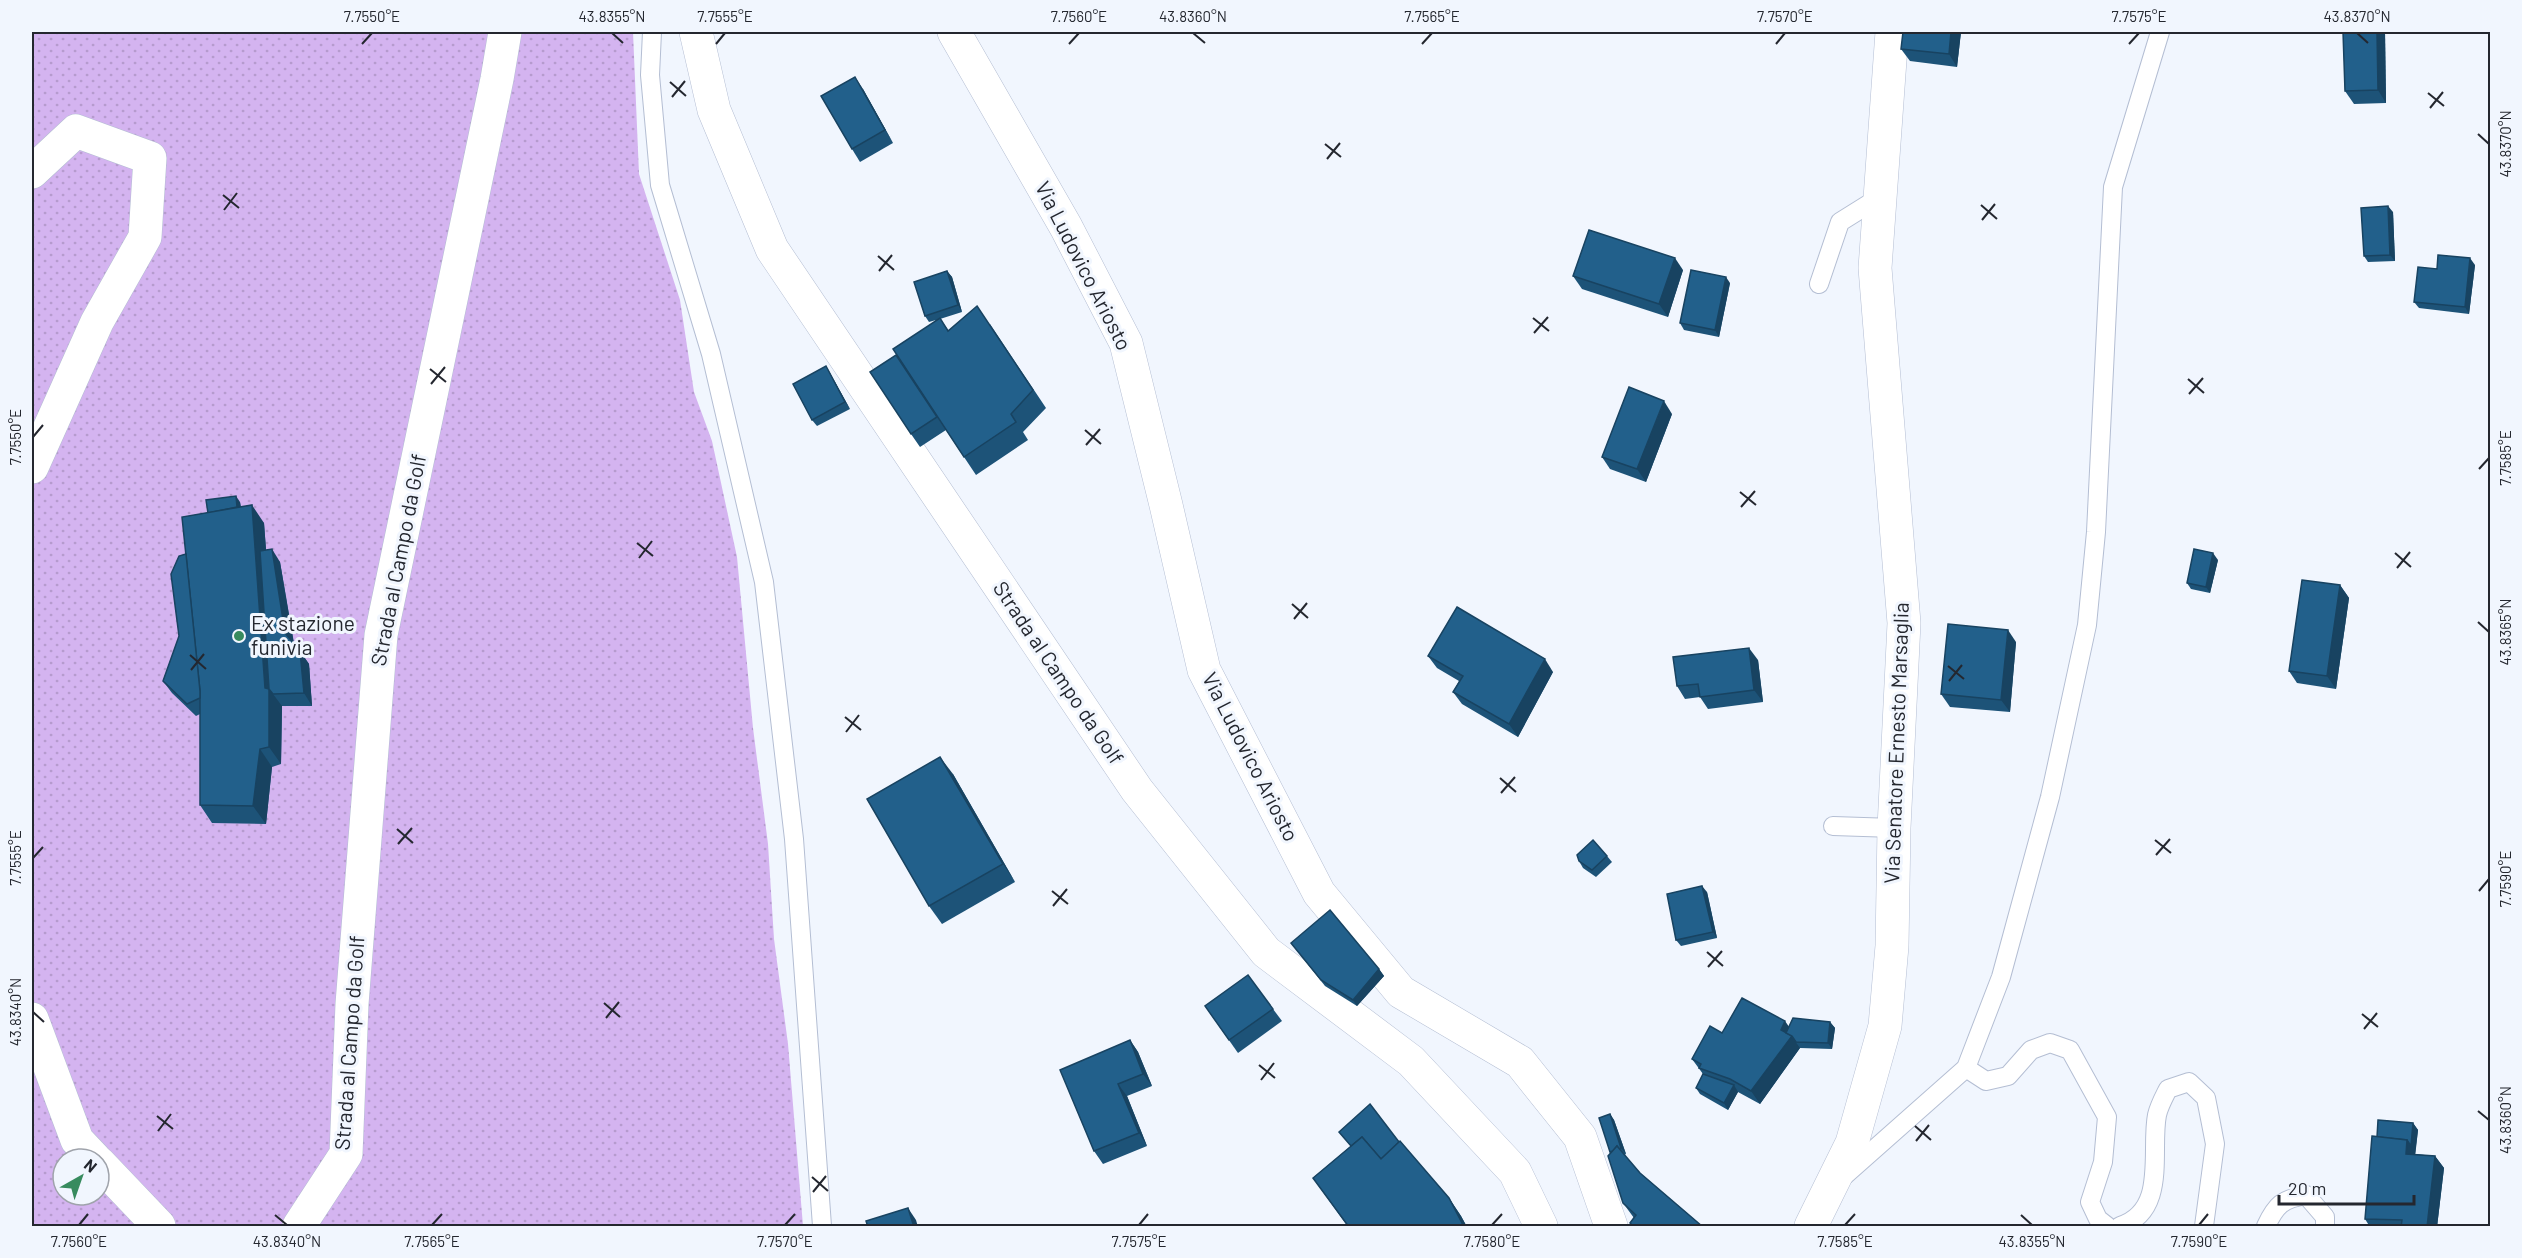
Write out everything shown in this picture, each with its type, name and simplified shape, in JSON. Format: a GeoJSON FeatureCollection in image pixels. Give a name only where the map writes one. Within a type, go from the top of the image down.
{"type":"FeatureCollection","features":[{"type":"Feature","properties":{"kind":"street","name":"Strada al Campo da Golf"},"geometry":{"type":"LineString","coordinates":[[299,1227],[346,1154],[352,1004],[381,635],[505,32]]}},
{"type":"Feature","properties":{"kind":"street","name":"Strada al Campo da Golf"},"geometry":{"type":"LineString","coordinates":[[696,32],[714,110],[772,249],[1137,789],[1266,951],[1411,1061],[1515,1172],[1541,1227]]}},
{"type":"Feature","properties":{"kind":"street","name":"Via Ludovico Ariosto"},"geometry":{"type":"LineString","coordinates":[[954,32],[1066,227],[1126,343],[1167,504],[1204,670],[1319,893],[1401,992],[1520,1062],[1580,1137],[1611,1227]]}},
{"type":"Feature","properties":{"kind":"street","name":"Via Senatore Ernesto Marsaglia"},"geometry":{"type":"LineString","coordinates":[[1811,1227],[1832,1188],[1851,1143],[1885,1026],[1892,946],[1894,828],[1904,623],[1875,268],[1892,32]]}},
{"type":"Feature","properties":{"kind":"street"},"geometry":{"type":"LineString","coordinates":[[32,172],[76,131],[150,158],[145,237],[98,322],[32,467]]}},
{"type":"Feature","properties":{"kind":"street"},"geometry":{"type":"LineString","coordinates":[[32,1019],[77,1140],[84,1147]]}},
{"type":"Feature","properties":{"kind":"street"},"geometry":{"type":"LineString","coordinates":[[111,1176],[159,1227]]}},
{"type":"Feature","properties":{"kind":"lane"},"geometry":{"type":"LineString","coordinates":[[652,32],[650,75],[660,185],[711,354],[764,582],[794,838],[822,1227]]}},
{"type":"Feature","properties":{"kind":"lane"},"geometry":{"type":"LineString","coordinates":[[1832,1188],[1966,1068],[2004,966],[2050,797],[2087,625],[2096,532],[2113,187],[2160,32]]}},
{"type":"Feature","properties":{"kind":"lane"},"geometry":{"type":"LineString","coordinates":[[1818,284],[1840,222],[1880,197]]}},
{"type":"Feature","properties":{"kind":"lane"},"geometry":{"type":"LineString","coordinates":[[1833,826],[1894,828]]}},
{"type":"Feature","properties":{"kind":"lane"},"geometry":{"type":"LineString","coordinates":[[1966,1068],[1986,1082],[2008,1076],[2031,1050],[2050,1043],[2070,1050],[2107,1117],[2103,1162],[2090,1202],[2098,1219],[2107,1227]]}},
{"type":"Feature","properties":{"kind":"lane"},"geometry":{"type":"LineString","coordinates":[[2120,1227],[2130,1223],[2145,1207],[2156,1178],[2157,1115],[2168,1089],[2189,1082],[2206,1098],[2215,1144],[2204,1227]]}},
{"type":"Feature","properties":{"kind":"lane"},"geometry":{"type":"LineString","coordinates":[[2266,1227],[2274,1210],[2288,1198],[2306,1195],[2325,1216],[2325,1227]]}},
{"type":"Feature","properties":{"kind":"shaded area"},"geometry":{"type":"Polygon","coordinates":[[[32,32],[633,32],[639,174],[680,300],[694,392],[712,441],[737,557],[753,728],[768,844],[774,939],[788,1044],[803,1226],[32,1226],[32,32]]]}},
{"type":"Feature","properties":{"kind":"building"},"geometry":{"type":"Polygon","coordinates":[[[1903,32],[1951,32],[1949,54],[1901,49],[1903,32]]]}},
{"type":"Feature","properties":{"kind":"building"},"geometry":{"type":"Polygon","coordinates":[[[2343,32],[2377,32],[2378,90],[2345,91],[2343,32]]]}},
{"type":"Feature","properties":{"kind":"building"},"geometry":{"type":"Polygon","coordinates":[[[855,77],[885,130],[852,149],[821,96],[855,77]]]}},
{"type":"Feature","properties":{"kind":"building"},"geometry":{"type":"Polygon","coordinates":[[[2388,206],[2390,255],[2364,256],[2361,208],[2388,206]]]}},
{"type":"Feature","properties":{"kind":"building"},"geometry":{"type":"Polygon","coordinates":[[[1589,230],[1675,258],[1659,304],[1573,276],[1589,230]]]}},
{"type":"Feature","properties":{"kind":"building"},"geometry":{"type":"Polygon","coordinates":[[[2438,255],[2470,258],[2465,307],[2414,302],[2418,267],[2437,269],[2438,255]]]}},
{"type":"Feature","properties":{"kind":"building"},"geometry":{"type":"Polygon","coordinates":[[[1691,270],[1726,277],[1715,330],[1680,323],[1691,270]]]}},
{"type":"Feature","properties":{"kind":"building"},"geometry":{"type":"Polygon","coordinates":[[[947,271],[958,305],[925,316],[914,282],[947,271]]]}},
{"type":"Feature","properties":{"kind":"building"},"geometry":{"type":"Polygon","coordinates":[[[977,306],[1033,390],[1011,414],[1016,422],[964,457],[893,349],[940,318],[948,331],[977,306]]]}},
{"type":"Feature","properties":{"kind":"building"},"geometry":{"type":"Polygon","coordinates":[[[896,355],[937,417],[911,434],[870,372],[896,355]]]}},
{"type":"Feature","properties":{"kind":"building"},"geometry":{"type":"Polygon","coordinates":[[[826,366],[845,402],[812,420],[793,384],[826,366]]]}},
{"type":"Feature","properties":{"kind":"building"},"geometry":{"type":"Polygon","coordinates":[[[1629,387],[1664,401],[1637,469],[1602,457],[1629,387]]]}},
{"type":"Feature","properties":{"kind":"building"},"geometry":{"type":"Polygon","coordinates":[[[236,496],[237,507],[208,513],[206,500],[236,496]]]}},
{"type":"Feature","properties":{"kind":"building","name":"Ex stazione funivia"},"geometry":{"type":"Polygon","coordinates":[[[252,505],[265,688],[269,689],[269,747],[260,749],[253,806],[200,805],[200,691],[182,517],[252,505]]]}},
{"type":"Feature","properties":{"kind":"building"},"geometry":{"type":"Polygon","coordinates":[[[272,549],[285,633],[300,651],[304,693],[273,694],[269,689],[260,551],[272,549]]]}},
{"type":"Feature","properties":{"kind":"building"},"geometry":{"type":"Polygon","coordinates":[[[2194,549],[2213,553],[2206,587],[2187,583],[2194,549]]]}},
{"type":"Feature","properties":{"kind":"building"},"geometry":{"type":"Polygon","coordinates":[[[186,554],[200,691],[200,698],[187,704],[163,681],[179,636],[171,574],[179,556],[186,554]]]}},
{"type":"Feature","properties":{"kind":"building"},"geometry":{"type":"Polygon","coordinates":[[[2302,580],[2340,585],[2327,676],[2289,671],[2302,580]]]}},
{"type":"Feature","properties":{"kind":"building"},"geometry":{"type":"Polygon","coordinates":[[[1457,607],[1545,659],[1509,724],[1453,692],[1463,676],[1428,656],[1457,607]]]}},
{"type":"Feature","properties":{"kind":"building"},"geometry":{"type":"Polygon","coordinates":[[[1948,624],[2008,630],[2001,700],[1941,694],[1948,624]]]}},
{"type":"Feature","properties":{"kind":"building"},"geometry":{"type":"Polygon","coordinates":[[[1749,648],[1754,690],[1700,697],[1698,684],[1677,686],[1673,657],[1749,648]]]}},
{"type":"Feature","properties":{"kind":"building"},"geometry":{"type":"Polygon","coordinates":[[[940,757],[1003,864],[929,906],[867,799],[940,757]]]}},
{"type":"Feature","properties":{"kind":"building"},"geometry":{"type":"Polygon","coordinates":[[[1593,840],[1607,856],[1592,870],[1579,861],[1577,855],[1593,840]]]}},
{"type":"Feature","properties":{"kind":"building"},"geometry":{"type":"Polygon","coordinates":[[[1702,886],[1713,932],[1676,940],[1667,894],[1702,886]]]}},
{"type":"Feature","properties":{"kind":"building"},"geometry":{"type":"Polygon","coordinates":[[[1330,910],[1379,969],[1353,1000],[1321,980],[1291,943],[1330,910]]]}},
{"type":"Feature","properties":{"kind":"building"},"geometry":{"type":"Polygon","coordinates":[[[1248,975],[1273,1009],[1229,1040],[1205,1006],[1248,975]]]}},
{"type":"Feature","properties":{"kind":"building"},"geometry":{"type":"Polygon","coordinates":[[[1742,998],[1785,1021],[1781,1030],[1792,1036],[1751,1091],[1730,1079],[1699,1068],[1701,1064],[1692,1059],[1710,1026],[1722,1033],[1742,998]]]}},
{"type":"Feature","properties":{"kind":"building"},"geometry":{"type":"Polygon","coordinates":[[[1793,1018],[1830,1022],[1828,1043],[1796,1042],[1786,1033],[1793,1018]]]}},
{"type":"Feature","properties":{"kind":"building"},"geometry":{"type":"Polygon","coordinates":[[[1130,1040],[1143,1074],[1118,1084],[1139,1133],[1094,1151],[1060,1070],[1130,1040]]]}},
{"type":"Feature","properties":{"kind":"building"},"geometry":{"type":"Polygon","coordinates":[[[1703,1074],[1734,1085],[1724,1103],[1696,1088],[1703,1074]]]}},
{"type":"Feature","properties":{"kind":"building"},"geometry":{"type":"Polygon","coordinates":[[[1370,1104],[1399,1142],[1381,1159],[1362,1137],[1351,1146],[1339,1132],[1370,1104]]]}},
{"type":"Feature","properties":{"kind":"building"},"geometry":{"type":"Polygon","coordinates":[[[1610,1114],[1621,1148],[1617,1146],[1610,1152],[1599,1118],[1610,1114]]]}},
{"type":"Feature","properties":{"kind":"building"},"geometry":{"type":"Polygon","coordinates":[[[2378,1120],[2413,1123],[2411,1146],[2407,1140],[2377,1137],[2378,1120]]]}},
{"type":"Feature","properties":{"kind":"building"},"geometry":{"type":"Polygon","coordinates":[[[2372,1136],[2407,1140],[2406,1154],[2435,1156],[2427,1227],[2401,1227],[2402,1220],[2365,1219],[2372,1136]]]}},
{"type":"Feature","properties":{"kind":"building"},"geometry":{"type":"Polygon","coordinates":[[[1362,1137],[1381,1159],[1400,1141],[1449,1198],[1464,1227],[1349,1227],[1313,1178],[1362,1137]]]}},
{"type":"Feature","properties":{"kind":"building"},"geometry":{"type":"Polygon","coordinates":[[[1617,1146],[1640,1173],[1703,1227],[1634,1227],[1630,1223],[1636,1215],[1623,1203],[1608,1156],[1617,1146]]]}},
{"type":"Feature","properties":{"kind":"building"},"geometry":{"type":"Polygon","coordinates":[[[908,1208],[914,1227],[868,1227],[866,1221],[908,1208]]]}},
{"type":"Feature","properties":{"kind":"place","name":"Ex stazione funivia"},"geometry":{"type":"Point","coordinates":[239,636]}}]}
